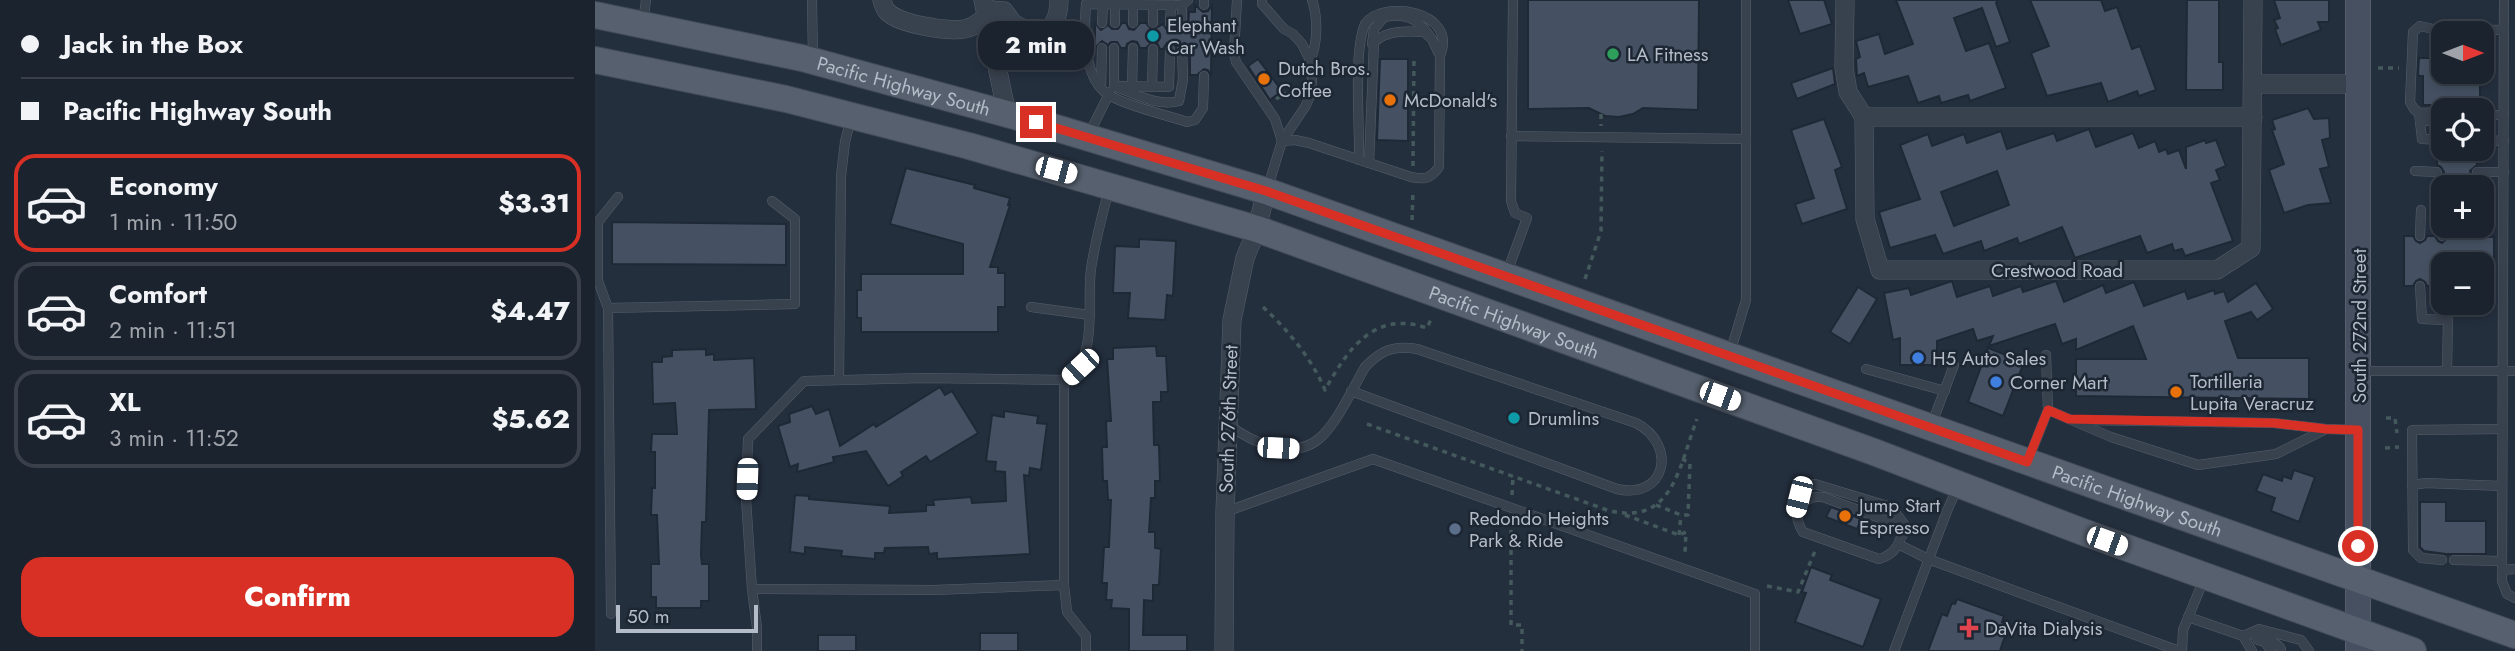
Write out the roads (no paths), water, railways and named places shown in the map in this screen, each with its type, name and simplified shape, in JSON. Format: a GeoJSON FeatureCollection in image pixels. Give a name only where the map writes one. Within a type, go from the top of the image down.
{"type":"FeatureCollection","features":[{"type":"Feature","properties":{"kind":"main road","name":"South 272nd Street"},"geometry":{"type":"LineString","coordinates":[[2357,641],[2360,371],[2358,0]]}},
{"type":"Feature","properties":{"kind":"main road","name":"Pacific Highway South"},"geometry":{"type":"LineString","coordinates":[[595,15],[644,12],[1087,137],[1266,191],[2515,635]]}},
{"type":"Feature","properties":{"kind":"main road","name":"Pacific Highway South"},"geometry":{"type":"LineString","coordinates":[[595,60],[786,99],[1110,185],[1258,229],[1874,452],[2205,577],[2357,641],[2413,651]]}},
{"type":"Feature","properties":{"kind":"street"},"geometry":{"type":"LineString","coordinates":[[882,0],[885,10],[891,15],[938,28],[966,29],[985,8]]}},
{"type":"Feature","properties":{"kind":"street"},"geometry":{"type":"LineString","coordinates":[[985,8],[1004,11],[1013,23],[1037,36],[1048,32],[1059,12],[1059,0]]}},
{"type":"Feature","properties":{"kind":"street","name":"Crestwood Road"},"geometry":{"type":"LineString","coordinates":[[1845,0],[1845,68],[1848,92],[1864,117],[1865,219],[1880,270],[2217,270],[2251,248],[2253,0]]}},
{"type":"Feature","properties":{"kind":"street"},"geometry":{"type":"LineString","coordinates":[[985,8],[1007,114]]}},
{"type":"Feature","properties":{"kind":"street"},"geometry":{"type":"LineString","coordinates":[[2253,83],[2358,76]]}},
{"type":"Feature","properties":{"kind":"street"},"geometry":{"type":"LineString","coordinates":[[1864,117],[2253,117]]}},
{"type":"Feature","properties":{"kind":"street","name":"South 276th Street"},"geometry":{"type":"LineString","coordinates":[[1224,651],[1225,512],[1232,320],[1245,258],[1258,229],[1266,191]]}},
{"type":"Feature","properties":{"kind":"lane"},"geometry":{"type":"LineString","coordinates":[[812,0],[813,61]]}},
{"type":"Feature","properties":{"kind":"lane"},"geometry":{"type":"LineString","coordinates":[[1237,0],[1234,53],[1236,62],[1275,117],[1282,141]]}},
{"type":"Feature","properties":{"kind":"lane"},"geometry":{"type":"LineString","coordinates":[[1262,0],[1262,4],[1284,29],[1302,44],[1310,60],[1313,78],[1311,94],[1305,107],[1282,141],[1266,191]]}},
{"type":"Feature","properties":{"kind":"lane"},"geometry":{"type":"LineString","coordinates":[[1310,60],[1315,49],[1312,0]]}},
{"type":"Feature","properties":{"kind":"lane"},"geometry":{"type":"LineString","coordinates":[[1505,276],[1527,218],[1515,213],[1511,201],[1513,0]]}},
{"type":"Feature","properties":{"kind":"lane"},"geometry":{"type":"LineString","coordinates":[[1729,356],[1746,300],[1746,0]]}},
{"type":"Feature","properties":{"kind":"lane"},"geometry":{"type":"LineString","coordinates":[[2504,0],[2502,581],[2507,594],[2515,598]]}},
{"type":"Feature","properties":{"kind":"lane"},"geometry":{"type":"LineString","coordinates":[[1182,24],[1185,3],[1086,4],[1085,21],[1092,76],[1105,91],[1187,122],[1195,120],[1203,108],[1204,76]]}},
{"type":"Feature","properties":{"kind":"lane"},"geometry":{"type":"LineString","coordinates":[[1103,4],[1103,23]]}},
{"type":"Feature","properties":{"kind":"lane"},"geometry":{"type":"LineString","coordinates":[[1115,4],[1115,23]]}},
{"type":"Feature","properties":{"kind":"lane"},"geometry":{"type":"LineString","coordinates":[[1133,5],[1133,23]]}},
{"type":"Feature","properties":{"kind":"lane"},"geometry":{"type":"LineString","coordinates":[[1153,5],[1153,23]]}},
{"type":"Feature","properties":{"kind":"lane"},"geometry":{"type":"LineString","coordinates":[[1170,24],[1171,5]]}},
{"type":"Feature","properties":{"kind":"lane"},"geometry":{"type":"LineString","coordinates":[[1282,141],[1309,143],[1413,178],[1423,180],[1432,177],[1439,167],[1440,56],[1445,44],[1442,33],[1424,11],[1389,7],[1379,10],[1364,26],[1360,49],[1364,161]]}},
{"type":"Feature","properties":{"kind":"lane"},"geometry":{"type":"LineString","coordinates":[[1364,161],[1374,29],[1384,17],[1406,15],[1422,25],[1440,56]]}},
{"type":"Feature","properties":{"kind":"lane"},"geometry":{"type":"LineString","coordinates":[[2431,139],[2422,139],[2420,117],[2410,102],[2413,32],[2420,26],[2433,29],[2504,30]]}},
{"type":"Feature","properties":{"kind":"lane"},"geometry":{"type":"LineString","coordinates":[[1372,48],[1379,37],[1396,32],[1424,32],[1430,36]]}},
{"type":"Feature","properties":{"kind":"lane"},"geometry":{"type":"LineString","coordinates":[[1087,137],[1105,91],[1102,48]]}},
{"type":"Feature","properties":{"kind":"lane"},"geometry":{"type":"LineString","coordinates":[[1114,48],[1114,86]]}},
{"type":"Feature","properties":{"kind":"lane"},"geometry":{"type":"LineString","coordinates":[[1132,86],[1133,48]]}},
{"type":"Feature","properties":{"kind":"lane"},"geometry":{"type":"LineString","coordinates":[[1152,86],[1153,48]]}},
{"type":"Feature","properties":{"kind":"lane"},"geometry":{"type":"LineString","coordinates":[[1105,91],[1114,86],[1169,87],[1170,49]]}},
{"type":"Feature","properties":{"kind":"lane"},"geometry":{"type":"LineString","coordinates":[[1114,86],[1161,103],[1178,101],[1183,79],[1182,49]]}},
{"type":"Feature","properties":{"kind":"lane"},"geometry":{"type":"LineString","coordinates":[[2420,117],[2431,115]]}},
{"type":"Feature","properties":{"kind":"lane"},"geometry":{"type":"LineString","coordinates":[[2494,115],[2504,115]]}},
{"type":"Feature","properties":{"kind":"lane"},"geometry":{"type":"LineString","coordinates":[[839,380],[841,176],[851,116]]}},
{"type":"Feature","properties":{"kind":"lane"},"geometry":{"type":"LineString","coordinates":[[2420,117],[2431,119]]}},
{"type":"Feature","properties":{"kind":"lane"},"geometry":{"type":"LineString","coordinates":[[1511,136],[1746,139]]}},
{"type":"Feature","properties":{"kind":"lane"},"geometry":{"type":"LineString","coordinates":[[2494,141],[2504,141]]}},
{"type":"Feature","properties":{"kind":"lane"},"geometry":{"type":"LineString","coordinates":[[2415,172],[2437,172]]}},
{"type":"Feature","properties":{"kind":"lane"},"geometry":{"type":"LineString","coordinates":[[2477,172],[2504,172]]}},
{"type":"Feature","properties":{"kind":"lane"},"geometry":{"type":"LineString","coordinates":[[757,651],[746,499],[748,439],[804,381],[925,378],[1064,380],[1080,367],[1087,342],[1091,272],[1097,231],[1110,185]]}},
{"type":"Feature","properties":{"kind":"lane"},"geometry":{"type":"LineString","coordinates":[[611,614],[608,308],[598,281],[599,222],[618,197]]}},
{"type":"Feature","properties":{"kind":"lane"},"geometry":{"type":"LineString","coordinates":[[608,308],[795,304],[795,219],[772,201]]}},
{"type":"Feature","properties":{"kind":"lane"},"geometry":{"type":"LineString","coordinates":[[2420,236],[2421,210]]}},
{"type":"Feature","properties":{"kind":"lane"},"geometry":{"type":"LineString","coordinates":[[2420,286],[2422,319],[2448,320],[2447,370]]}},
{"type":"Feature","properties":{"kind":"lane"},"geometry":{"type":"LineString","coordinates":[[1031,307],[1090,315]]}},
{"type":"Feature","properties":{"kind":"lane"},"geometry":{"type":"LineString","coordinates":[[1228,424],[1263,445],[1294,448],[1304,446],[1319,439],[1325,432],[1365,367],[1385,350],[1403,346],[1417,348],[1636,423],[1658,442],[1663,458],[1661,468],[1658,476],[1648,486],[1634,490],[1617,489],[1351,391]]}},
{"type":"Feature","properties":{"kind":"lane"},"geometry":{"type":"LineString","coordinates":[[2027,462],[2048,410],[2046,355]]}},
{"type":"Feature","properties":{"kind":"lane"},"geometry":{"type":"LineString","coordinates":[[1931,427],[1954,365]]}},
{"type":"Feature","properties":{"kind":"lane"},"geometry":{"type":"LineString","coordinates":[[1866,369],[1945,391]]}},
{"type":"Feature","properties":{"kind":"lane"},"geometry":{"type":"LineString","coordinates":[[2360,371],[2515,370]]}},
{"type":"Feature","properties":{"kind":"lane"},"geometry":{"type":"LineString","coordinates":[[1064,380],[1064,585],[1067,612],[1086,636],[1086,651]]}},
{"type":"Feature","properties":{"kind":"lane"},"geometry":{"type":"LineString","coordinates":[[2048,410],[2111,437],[2198,466],[2276,454],[2326,429]]}},
{"type":"Feature","properties":{"kind":"lane"},"geometry":{"type":"LineString","coordinates":[[2069,419],[2274,423],[2358,430]]}},
{"type":"Feature","properties":{"kind":"lane"},"geometry":{"type":"LineString","coordinates":[[2442,560],[2421,558],[2413,550],[2412,430],[2502,429]]}},
{"type":"Feature","properties":{"kind":"lane"},"geometry":{"type":"LineString","coordinates":[[1225,512],[1373,459],[1755,594],[1755,651]]}},
{"type":"Feature","properties":{"kind":"lane"},"geometry":{"type":"LineString","coordinates":[[2412,485],[2426,483],[2502,486]]}},
{"type":"Feature","properties":{"kind":"lane"},"geometry":{"type":"LineString","coordinates":[[1894,651],[1959,485]]}},
{"type":"Feature","properties":{"kind":"lane"},"geometry":{"type":"LineString","coordinates":[[1815,496],[1896,524],[1903,535],[1900,545],[1887,557],[1879,559],[1819,539],[1803,522],[1802,503],[1815,496]]}},
{"type":"Feature","properties":{"kind":"lane"},"geometry":{"type":"LineString","coordinates":[[1900,545],[1929,559],[2181,651],[2183,630],[2205,577]]}},
{"type":"Feature","properties":{"kind":"lane"},"geometry":{"type":"LineString","coordinates":[[2454,560],[2515,569]]}},
{"type":"Feature","properties":{"kind":"lane"},"geometry":{"type":"LineString","coordinates":[[752,589],[933,590],[1064,585]]}},
{"type":"Feature","properties":{"kind":"lane"},"geometry":{"type":"LineString","coordinates":[[2188,617],[2243,636],[2260,645],[2264,651]]}},
{"type":"Feature","properties":{"kind":"lane"},"geometry":{"type":"LineString","coordinates":[[2243,636],[2259,629],[2301,640],[2309,651]]}},
{"type":"Feature","properties":{"kind":"lane"},"geometry":{"type":"LineString","coordinates":[[2243,636],[2262,636],[2277,644],[2276,650]]}},
{"type":"Feature","properties":{"kind":"lane"},"geometry":{"type":"LineString","coordinates":[[2243,636],[2252,651]]}},
{"type":"Feature","properties":{"kind":"place","name":"Elephant Car Wash"},"geometry":{"type":"Point","coordinates":[1153,36]}},
{"type":"Feature","properties":{"kind":"place","name":"LA Fitness"},"geometry":{"type":"Point","coordinates":[1613,54]}},
{"type":"Feature","properties":{"kind":"place","name":"Dutch Bros. Coffee"},"geometry":{"type":"Point","coordinates":[1264,79]}},
{"type":"Feature","properties":{"kind":"place","name":"McDonald's"},"geometry":{"type":"Point","coordinates":[1390,100]}},
{"type":"Feature","properties":{"kind":"place","name":"H5 Auto Sales"},"geometry":{"type":"Point","coordinates":[1918,358]}},
{"type":"Feature","properties":{"kind":"place","name":"Corner Mart"},"geometry":{"type":"Point","coordinates":[1996,382]}},
{"type":"Feature","properties":{"kind":"place","name":"Tortilleria Lupita Veracruz"},"geometry":{"type":"Point","coordinates":[2176,392]}},
{"type":"Feature","properties":{"kind":"place","name":"Drumlins"},"geometry":{"type":"Point","coordinates":[1514,418]}},
{"type":"Feature","properties":{"kind":"place","name":"Jump Start Espresso"},"geometry":{"type":"Point","coordinates":[1845,516]}},
{"type":"Feature","properties":{"kind":"place","name":"Redondo Heights Park & Ride"},"geometry":{"type":"Point","coordinates":[1455,529]}},
{"type":"Feature","properties":{"kind":"place","name":"DaVita Dialysis"},"geometry":{"type":"Point","coordinates":[1969,628]}}]}
